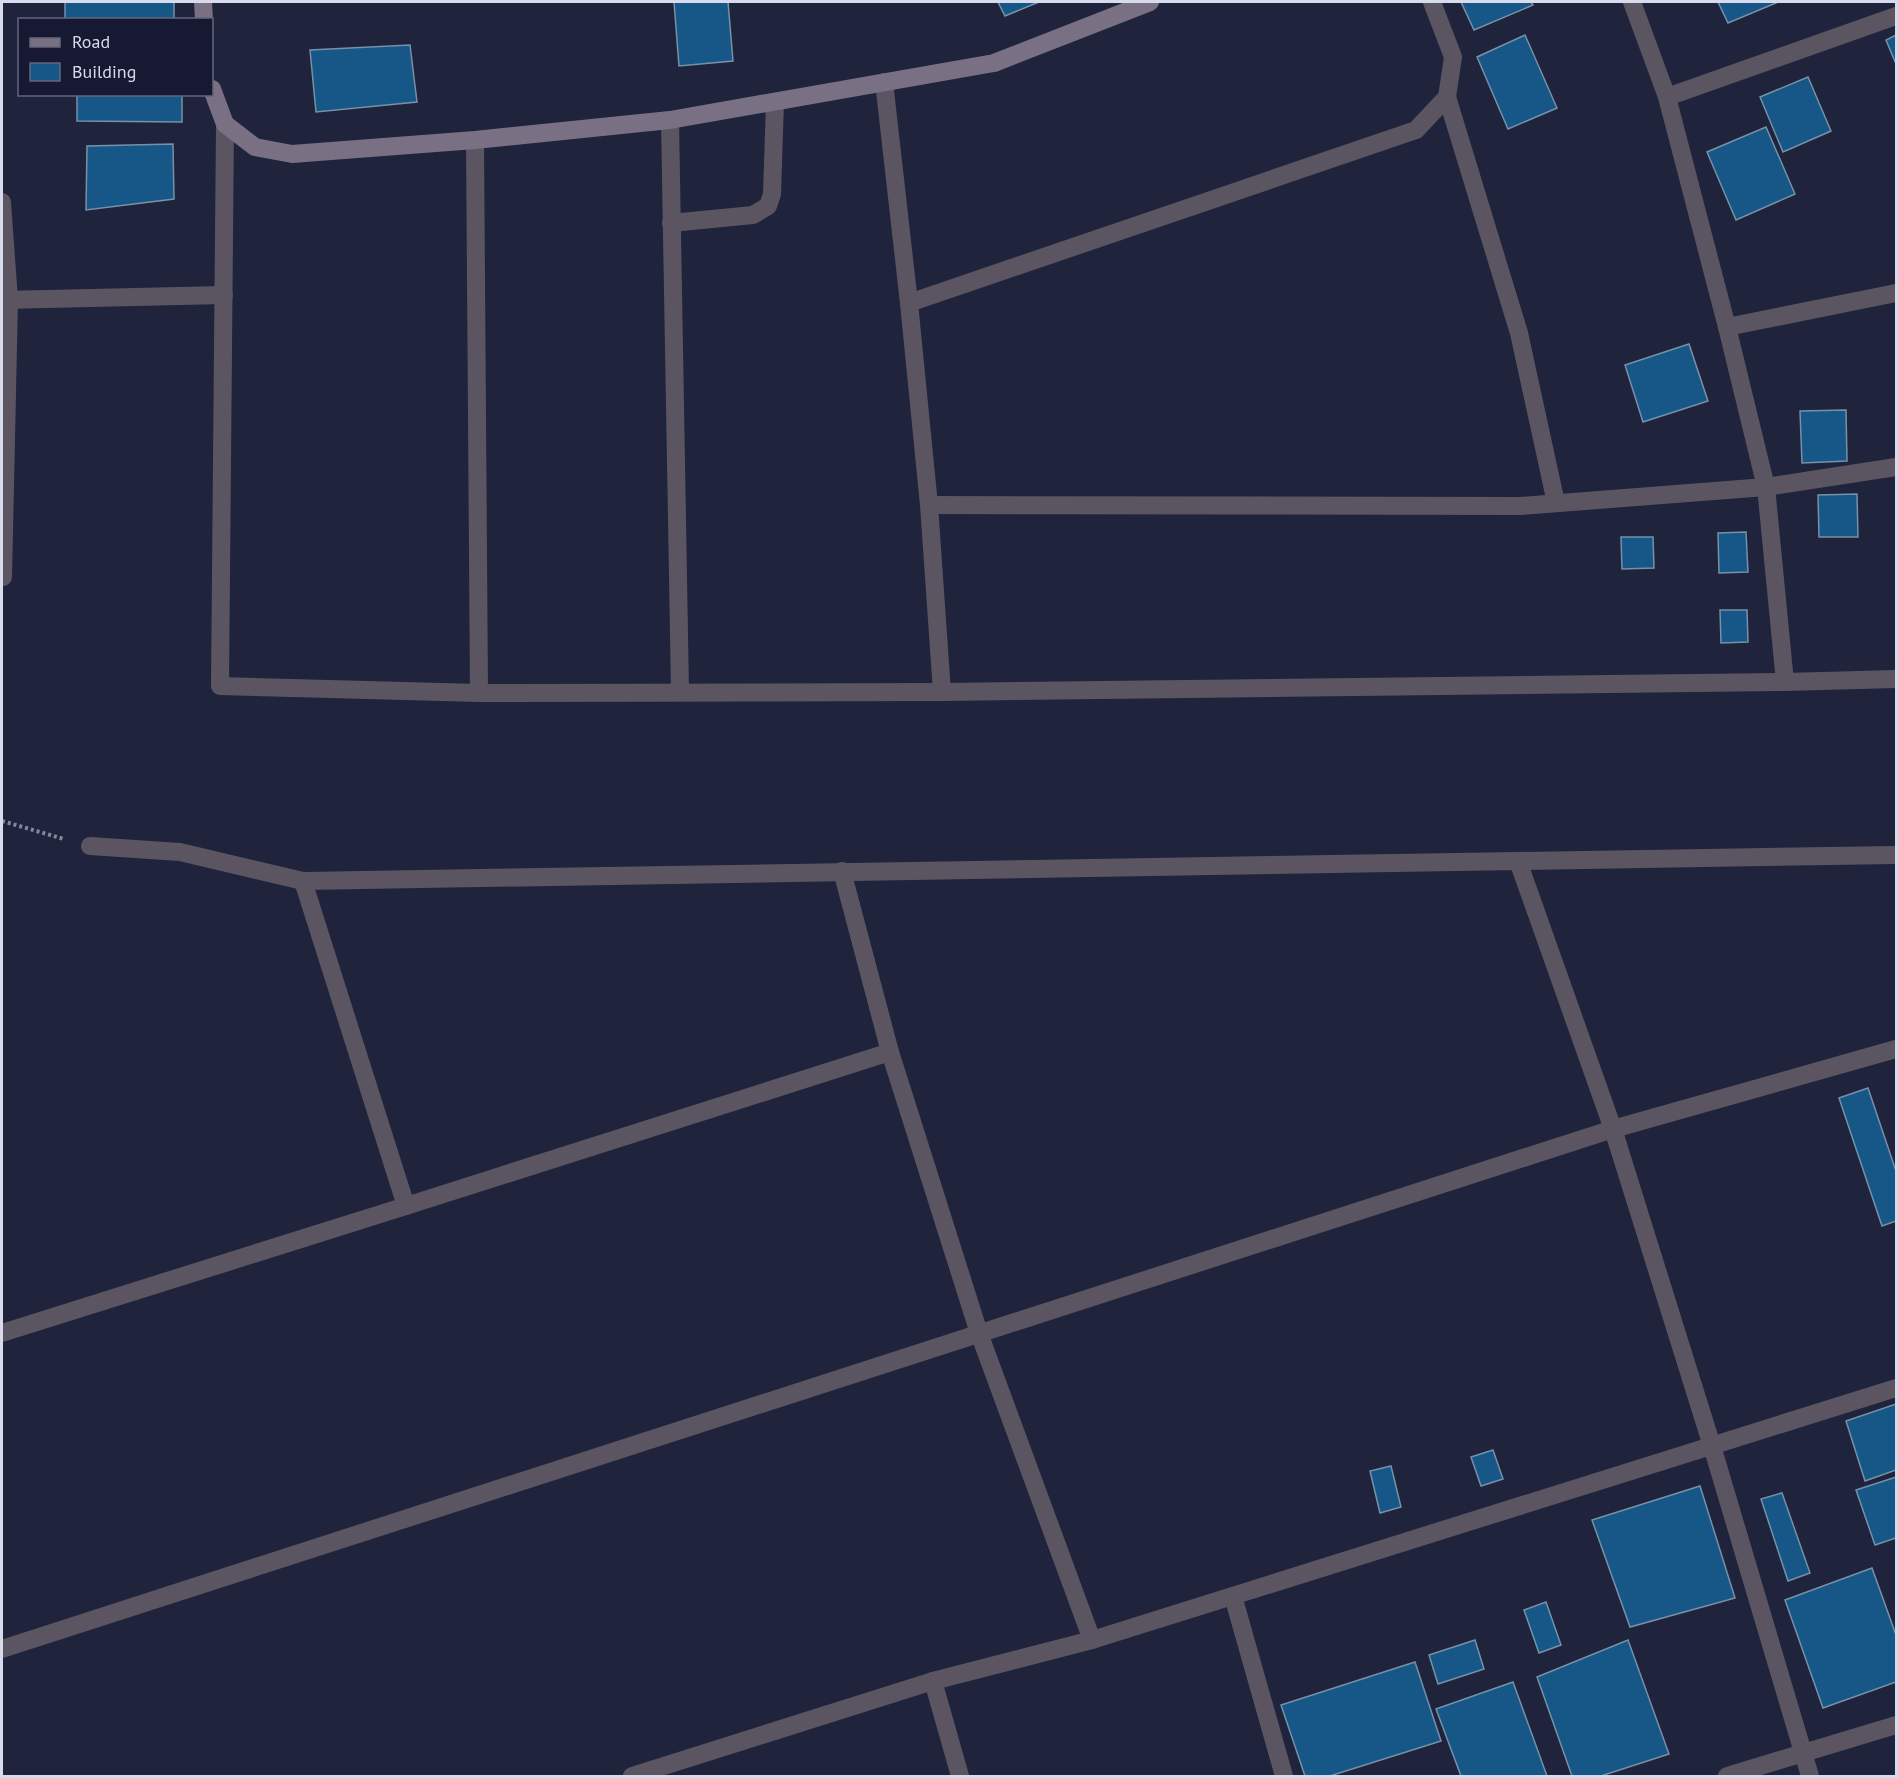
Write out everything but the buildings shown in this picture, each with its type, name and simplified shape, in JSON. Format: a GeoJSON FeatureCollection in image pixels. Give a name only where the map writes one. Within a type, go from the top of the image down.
{"type":"FeatureCollection","features":[{"type":"Feature","properties":{"kind":"street"},"geometry":{"type":"LineString","coordinates":[[203,2],[204,18]]}},
{"type":"Feature","properties":{"kind":"street"},"geometry":{"type":"LineString","coordinates":[[225,124],[255,147],[292,154],[475,140],[670,120],[994,63],[1150,2]]}},
{"type":"Feature","properties":{"kind":"street"},"geometry":{"type":"LineString","coordinates":[[1432,2],[1453,57],[1447,97],[1519,333],[1556,503]]}},
{"type":"Feature","properties":{"kind":"street"},"geometry":{"type":"LineString","coordinates":[[1632,2],[1667,97],[1766,487],[1785,682]]}},
{"type":"Feature","properties":{"kind":"street"},"geometry":{"type":"LineString","coordinates":[[1667,97],[1896,16]]}},
{"type":"Feature","properties":{"kind":"street"},"geometry":{"type":"LineString","coordinates":[[884,82],[929,505],[942,692]]}},
{"type":"Feature","properties":{"kind":"street"},"geometry":{"type":"LineString","coordinates":[[213,92],[225,124],[220,686],[479,693],[942,692],[1896,679]]}},
{"type":"Feature","properties":{"kind":"street"},"geometry":{"type":"LineString","coordinates":[[909,303],[1416,130],[1447,97]]}},
{"type":"Feature","properties":{"kind":"street"},"geometry":{"type":"LineString","coordinates":[[671,223],[753,215],[768,206],[772,194],[775,102]]}},
{"type":"Feature","properties":{"kind":"street"},"geometry":{"type":"LineString","coordinates":[[670,120],[680,691]]}},
{"type":"Feature","properties":{"kind":"street"},"geometry":{"type":"LineString","coordinates":[[475,140],[479,693]]}},
{"type":"Feature","properties":{"kind":"street"},"geometry":{"type":"LineString","coordinates":[[2,202],[5,300],[3,577]]}},
{"type":"Feature","properties":{"kind":"street"},"geometry":{"type":"LineString","coordinates":[[1727,327],[1896,294]]}},
{"type":"Feature","properties":{"kind":"street"},"geometry":{"type":"LineString","coordinates":[[5,300],[224,295]]}},
{"type":"Feature","properties":{"kind":"street"},"geometry":{"type":"LineString","coordinates":[[929,505],[1520,506],[1766,487],[1896,467]]}},
{"type":"Feature","properties":{"kind":"street"},"geometry":{"type":"LineString","coordinates":[[90,846],[180,852],[303,881],[1896,855]]}},
{"type":"Feature","properties":{"kind":"street"},"geometry":{"type":"LineString","coordinates":[[1518,861],[1613,1129],[1712,1446],[1810,1776]]}},
{"type":"Feature","properties":{"kind":"street"},"geometry":{"type":"LineString","coordinates":[[842,871],[890,1052],[979,1333],[1092,1640]]}},
{"type":"Feature","properties":{"kind":"street"},"geometry":{"type":"LineString","coordinates":[[303,881],[406,1206]]}},
{"type":"Feature","properties":{"kind":"street"},"geometry":{"type":"LineString","coordinates":[[2,1649],[1613,1129],[1896,1049]]}},
{"type":"Feature","properties":{"kind":"street"},"geometry":{"type":"LineString","coordinates":[[2,1333],[890,1052]]}},
{"type":"Feature","properties":{"kind":"street"},"geometry":{"type":"LineString","coordinates":[[632,1776],[933,1681],[1092,1640],[1896,1388]]}},
{"type":"Feature","properties":{"kind":"street"},"geometry":{"type":"LineString","coordinates":[[1233,1596],[1284,1776]]}},
{"type":"Feature","properties":{"kind":"street"},"geometry":{"type":"LineString","coordinates":[[933,1681],[960,1776]]}},
{"type":"Feature","properties":{"kind":"street"},"geometry":{"type":"LineString","coordinates":[[1727,1776],[1896,1725]]}},
{"type":"Feature","properties":{"kind":"path"},"geometry":{"type":"LineString","coordinates":[[2,821],[90,846]]}}]}
